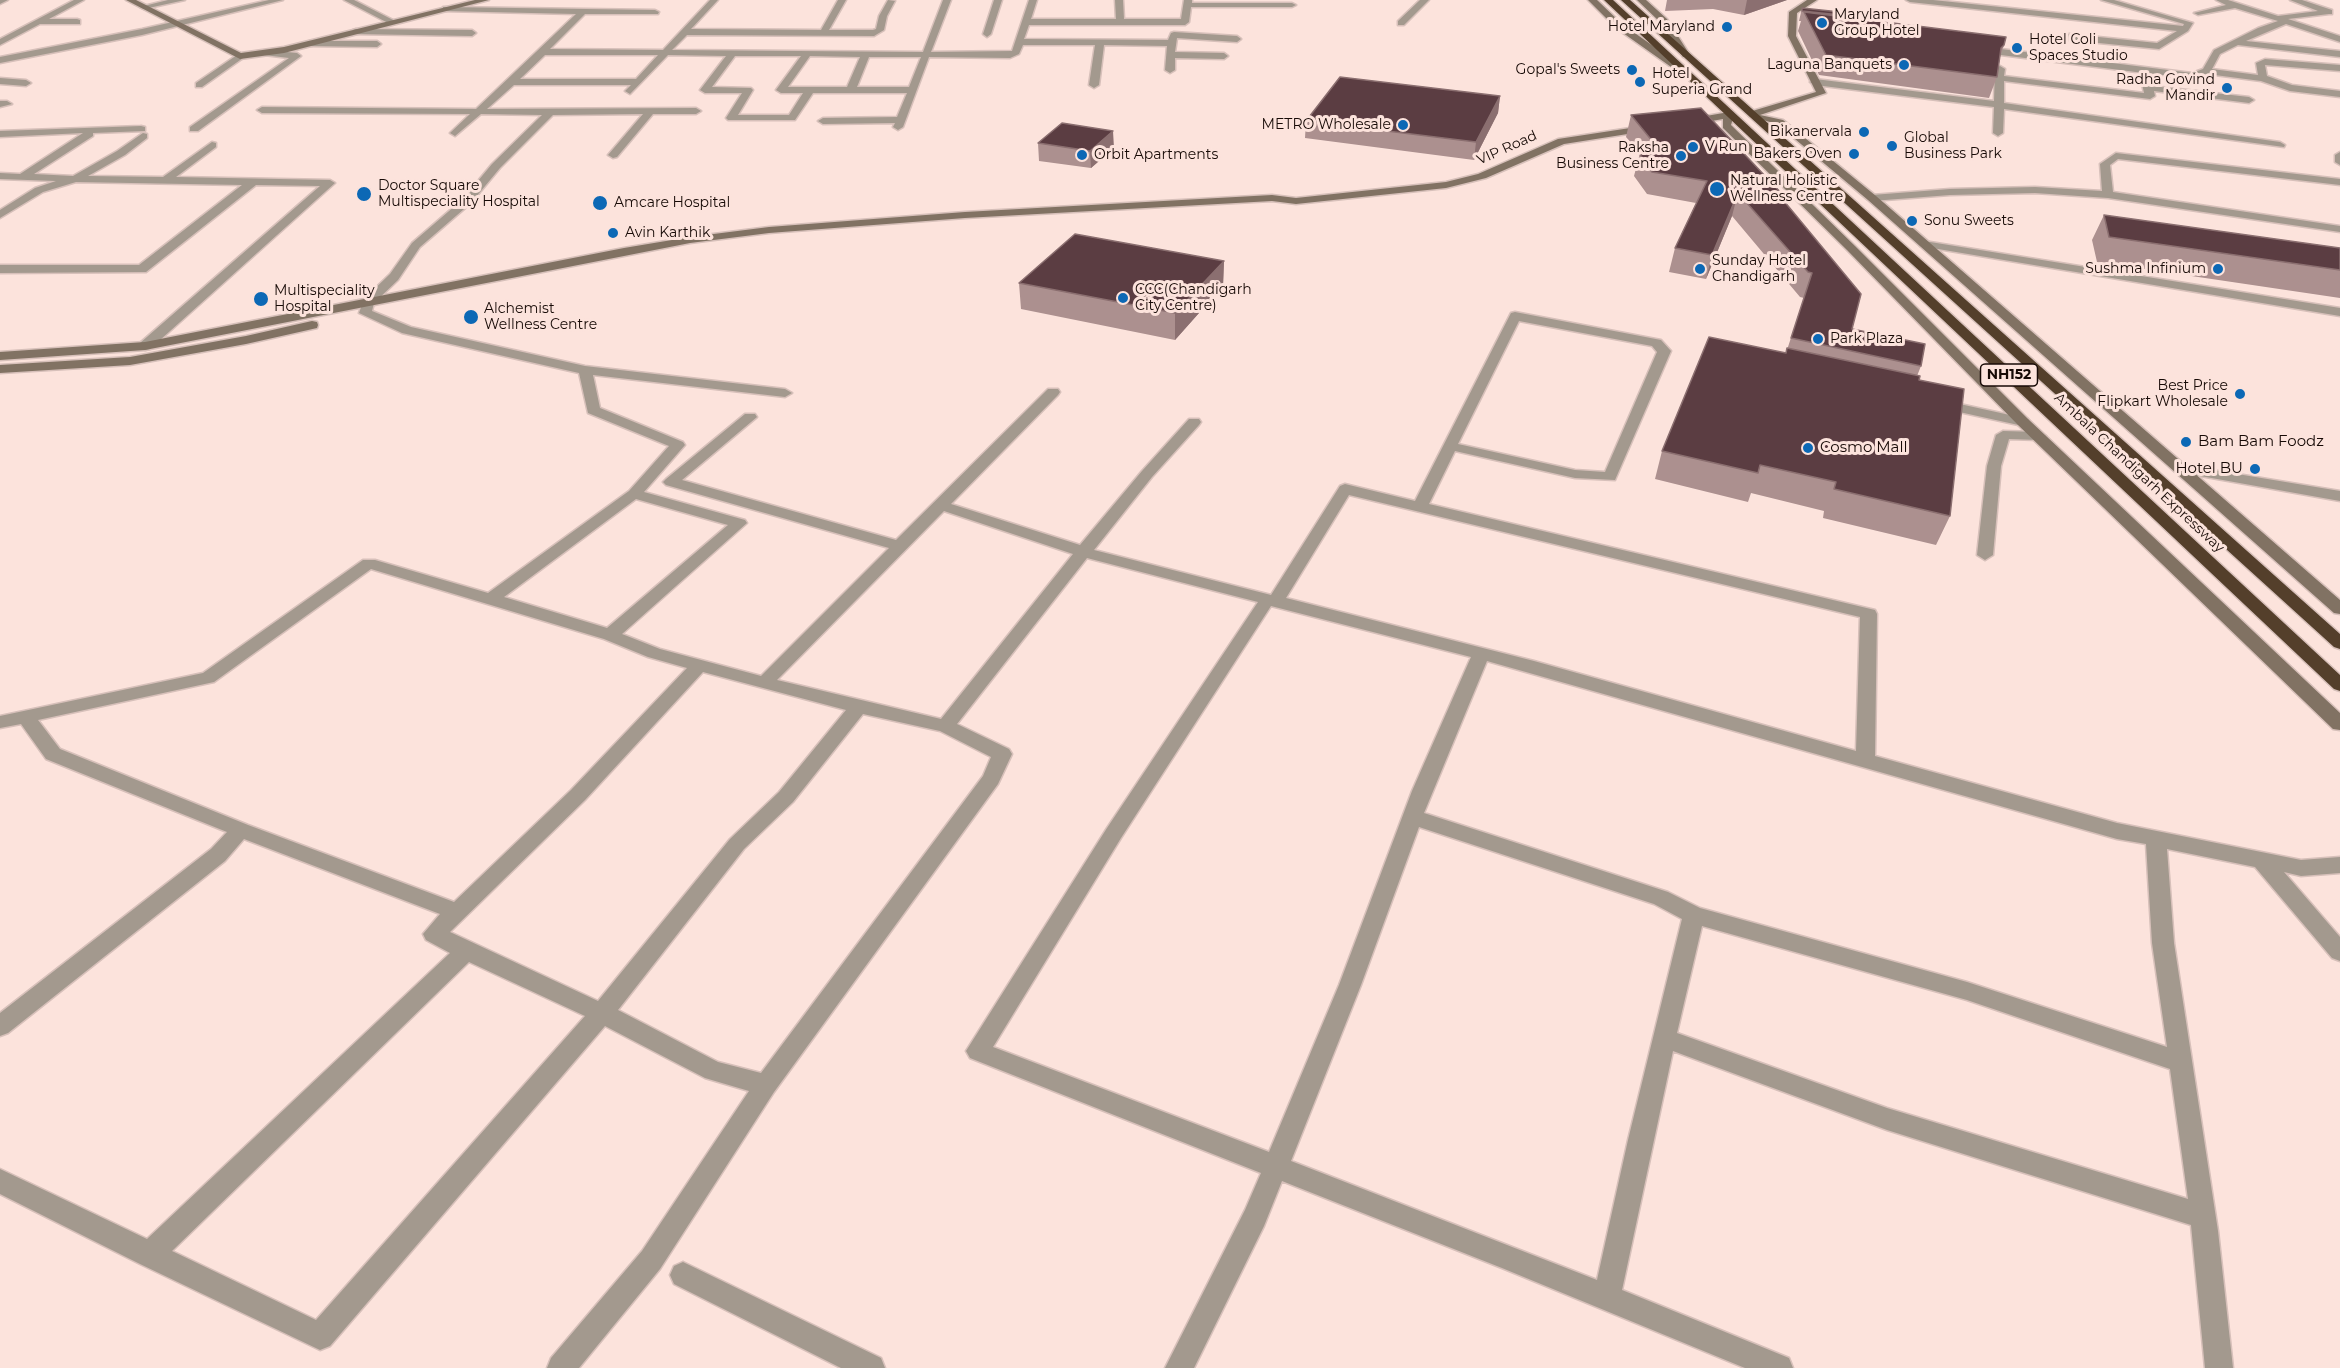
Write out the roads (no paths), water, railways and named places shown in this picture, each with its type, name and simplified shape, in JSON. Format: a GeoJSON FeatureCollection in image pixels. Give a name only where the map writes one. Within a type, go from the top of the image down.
{"type":"FeatureCollection","features":[{"type":"Feature","properties":{"kind":"highway","name":"Ambala Chandigarh Expressway"},"geometry":{"type":"LineString","coordinates":[[1608,0],[1677,67],[2340,684]]}},
{"type":"Feature","properties":{"kind":"highway","name":"Ambala Chandigarh Expressway"},"geometry":{"type":"LineString","coordinates":[[1625,0],[2340,643]]}},
{"type":"Feature","properties":{"kind":"street"},"geometry":{"type":"LineString","coordinates":[[0,2],[4,0]]}},
{"type":"Feature","properties":{"kind":"street"},"geometry":{"type":"LineString","coordinates":[[0,42],[80,0]]}},
{"type":"Feature","properties":{"kind":"street"},"geometry":{"type":"LineString","coordinates":[[130,0],[240,56]]}},
{"type":"Feature","properties":{"kind":"street"},"geometry":{"type":"LineString","coordinates":[[144,7],[181,0]]}},
{"type":"Feature","properties":{"kind":"street"},"geometry":{"type":"LineString","coordinates":[[0,60],[177,24],[279,0]]}},
{"type":"Feature","properties":{"kind":"street"},"geometry":{"type":"LineString","coordinates":[[348,0],[393,22]]}},
{"type":"Feature","properties":{"kind":"street"},"geometry":{"type":"LineString","coordinates":[[199,84],[240,56],[309,44],[485,0]]}},
{"type":"Feature","properties":{"kind":"street"},"geometry":{"type":"LineString","coordinates":[[630,92],[663,53],[714,0]]}},
{"type":"Feature","properties":{"kind":"street"},"geometry":{"type":"LineString","coordinates":[[824,33],[842,0]]}},
{"type":"Feature","properties":{"kind":"street"},"geometry":{"type":"LineString","coordinates":[[823,121],[899,123],[947,0]]}},
{"type":"Feature","properties":{"kind":"street"},"geometry":{"type":"LineString","coordinates":[[987,34],[998,0]]}},
{"type":"Feature","properties":{"kind":"street"},"geometry":{"type":"LineString","coordinates":[[540,52],[1010,55],[1016,52],[1033,0]]}},
{"type":"Feature","properties":{"kind":"street"},"geometry":{"type":"LineString","coordinates":[[1119,0],[1120,22]]}},
{"type":"Feature","properties":{"kind":"street"},"geometry":{"type":"LineString","coordinates":[[1401,23],[1425,0]]}},
{"type":"Feature","properties":{"kind":"street","name":"NH152"},"geometry":{"type":"LineString","coordinates":[[1592,0],[1619,26],[1677,67]]}},
{"type":"Feature","properties":{"kind":"street","name":"NH152"},"geometry":{"type":"LineString","coordinates":[[1641,0],[1664,21],[1686,55]]}},
{"type":"Feature","properties":{"kind":"street"},"geometry":{"type":"LineString","coordinates":[[1754,116],[1821,93],[1792,36],[1793,12],[1812,0]]}},
{"type":"Feature","properties":{"kind":"street"},"geometry":{"type":"LineString","coordinates":[[1910,0],[2062,11],[2185,29]]}},
{"type":"Feature","properties":{"kind":"street"},"geometry":{"type":"LineString","coordinates":[[1972,48],[2072,49],[2159,46],[2185,29],[2189,23],[2105,0]]}},
{"type":"Feature","properties":{"kind":"street"},"geometry":{"type":"LineString","coordinates":[[2220,0],[2338,37]]}},
{"type":"Feature","properties":{"kind":"street"},"geometry":{"type":"LineString","coordinates":[[2294,0],[2339,15]]}},
{"type":"Feature","properties":{"kind":"street"},"geometry":{"type":"LineString","coordinates":[[684,32],[874,33],[880,30],[891,1]]}},
{"type":"Feature","properties":{"kind":"street"},"geometry":{"type":"LineString","coordinates":[[1025,22],[1185,22],[1187,3],[1292,6]]}},
{"type":"Feature","properties":{"kind":"street"},"geometry":{"type":"LineString","coordinates":[[2198,14],[2236,5]]}},
{"type":"Feature","properties":{"kind":"street"},"geometry":{"type":"LineString","coordinates":[[446,9],[655,12]]}},
{"type":"Feature","properties":{"kind":"street"},"geometry":{"type":"LineString","coordinates":[[2062,11],[2072,49]]}},
{"type":"Feature","properties":{"kind":"street"},"geometry":{"type":"LineString","coordinates":[[455,133],[583,12]]}},
{"type":"Feature","properties":{"kind":"street"},"geometry":{"type":"LineString","coordinates":[[2274,18],[2329,12]]}},
{"type":"Feature","properties":{"kind":"street"},"geometry":{"type":"LineString","coordinates":[[2206,71],[2217,52],[2261,30],[2287,21]]}},
{"type":"Feature","properties":{"kind":"street"},"geometry":{"type":"LineString","coordinates":[[39,22],[77,22]]}},
{"type":"Feature","properties":{"kind":"street"},"geometry":{"type":"LineString","coordinates":[[1170,70],[1172,39],[1176,22]]}},
{"type":"Feature","properties":{"kind":"street"},"geometry":{"type":"LineString","coordinates":[[1791,25],[1802,26]]}},
{"type":"Feature","properties":{"kind":"street"},"geometry":{"type":"LineString","coordinates":[[2261,30],[2338,37]]}},
{"type":"Feature","properties":{"kind":"street"},"geometry":{"type":"LineString","coordinates":[[356,32],[472,33]]}},
{"type":"Feature","properties":{"kind":"street"},"geometry":{"type":"LineString","coordinates":[[1019,42],[1237,39]]}},
{"type":"Feature","properties":{"kind":"street"},"geometry":{"type":"LineString","coordinates":[[1094,85],[1100,42]]}},
{"type":"Feature","properties":{"kind":"street"},"geometry":{"type":"LineString","coordinates":[[2235,42],[2340,54]]}},
{"type":"Feature","properties":{"kind":"street"},"geometry":{"type":"LineString","coordinates":[[309,44],[386,44]]}},
{"type":"Feature","properties":{"kind":"street"},"geometry":{"type":"LineString","coordinates":[[603,52],[610,45]]}},
{"type":"Feature","properties":{"kind":"street"},"geometry":{"type":"LineString","coordinates":[[2072,49],[2193,76],[2206,71],[2263,78],[2290,88],[2340,94]]}},
{"type":"Feature","properties":{"kind":"street"},"geometry":{"type":"LineString","coordinates":[[0,50],[22,50]]}},
{"type":"Feature","properties":{"kind":"street"},"geometry":{"type":"LineString","coordinates":[[194,129],[297,56],[267,53]]}},
{"type":"Feature","properties":{"kind":"street"},"geometry":{"type":"LineString","coordinates":[[732,54],[705,90],[748,90],[730,118],[792,118],[809,91]]}},
{"type":"Feature","properties":{"kind":"street"},"geometry":{"type":"LineString","coordinates":[[807,54],[781,90],[913,90]]}},
{"type":"Feature","properties":{"kind":"street"},"geometry":{"type":"LineString","coordinates":[[851,90],[865,55]]}},
{"type":"Feature","properties":{"kind":"street"},"geometry":{"type":"LineString","coordinates":[[1170,55],[1224,56]]}},
{"type":"Feature","properties":{"kind":"street"},"geometry":{"type":"LineString","coordinates":[[2263,78],[2260,63],[2265,62],[2340,68]]}},
{"type":"Feature","properties":{"kind":"street"},"geometry":{"type":"LineString","coordinates":[[0,68],[12,63]]}},
{"type":"Feature","properties":{"kind":"street"},"geometry":{"type":"LineString","coordinates":[[1998,133],[1999,74],[2099,96],[2150,96],[2145,75]]}},
{"type":"Feature","properties":{"kind":"street"},"geometry":{"type":"LineString","coordinates":[[0,81],[26,82]]}},
{"type":"Feature","properties":{"kind":"street"},"geometry":{"type":"LineString","coordinates":[[511,82],[638,82]]}},
{"type":"Feature","properties":{"kind":"street"},"geometry":{"type":"LineString","coordinates":[[1815,82],[2104,117],[2280,145]]}},
{"type":"Feature","properties":{"kind":"street"},"geometry":{"type":"LineString","coordinates":[[2148,87],[2249,100]]}},
{"type":"Feature","properties":{"kind":"street"},"geometry":{"type":"LineString","coordinates":[[262,110],[696,111]]}},
{"type":"Feature","properties":{"kind":"street"},"geometry":{"type":"LineString","coordinates":[[613,155],[651,111]]}},
{"type":"Feature","properties":{"kind":"street"},"geometry":{"type":"LineString","coordinates":[[367,307],[394,277],[416,245],[467,201],[496,166],[550,112]]}},
{"type":"Feature","properties":{"kind":"street"},"geometry":{"type":"LineString","coordinates":[[1680,123],[1729,115],[1726,126],[2024,422],[2340,724]]}},
{"type":"Feature","properties":{"kind":"street"},"geometry":{"type":"LineString","coordinates":[[1754,116],[1780,122],[1872,198],[2340,609]]}},
{"type":"Feature","properties":{"kind":"street","name":"VIP Road"},"geometry":{"type":"LineString","coordinates":[[1296,201],[1446,185],[1482,177],[1562,141],[1657,127]]}},
{"type":"Feature","properties":{"kind":"street"},"geometry":{"type":"LineString","coordinates":[[0,134],[11,132],[142,133],[121,153],[75,179],[39,190],[2,212]]}},
{"type":"Feature","properties":{"kind":"street"},"geometry":{"type":"LineString","coordinates":[[22,177],[89,134]]}},
{"type":"Feature","properties":{"kind":"street"},"geometry":{"type":"LineString","coordinates":[[163,182],[212,145]]}},
{"type":"Feature","properties":{"kind":"street"},"geometry":{"type":"LineString","coordinates":[[2340,155],[2338,156],[2340,162]]}},
{"type":"Feature","properties":{"kind":"street"},"geometry":{"type":"LineString","coordinates":[[2108,195],[2105,164],[2116,156],[2340,182]]}},
{"type":"Feature","properties":{"kind":"street"},"geometry":{"type":"LineString","coordinates":[[0,176],[163,182],[330,183],[145,346]]}},
{"type":"Feature","properties":{"kind":"street"},"geometry":{"type":"LineString","coordinates":[[0,269],[142,269],[253,182]]}},
{"type":"Feature","properties":{"kind":"street"},"geometry":{"type":"LineString","coordinates":[[1872,198],[1950,192],[2035,190],[2108,195],[2340,229]]}},
{"type":"Feature","properties":{"kind":"street"},"geometry":{"type":"LineString","coordinates":[[0,369],[129,361],[246,340],[367,307],[690,240],[850,222],[1272,198],[1296,201]]}},
{"type":"Feature","properties":{"kind":"street"},"geometry":{"type":"LineString","coordinates":[[0,356],[145,346],[712,248],[848,233],[1276,208],[1296,201]]}},
{"type":"Feature","properties":{"kind":"street"},"geometry":{"type":"LineString","coordinates":[[1924,244],[2340,312]]}},
{"type":"Feature","properties":{"kind":"street"},"geometry":{"type":"LineString","coordinates":[[624,252],[636,262]]}},
{"type":"Feature","properties":{"kind":"street"},"geometry":{"type":"LineString","coordinates":[[0,280],[14,269]]}},
{"type":"Feature","properties":{"kind":"street"},"geometry":{"type":"LineString","coordinates":[[367,307],[407,330],[585,370],[785,393]]}},
{"type":"Feature","properties":{"kind":"street"},"geometry":{"type":"LineString","coordinates":[[1421,506],[1450,446],[1515,316],[1656,343],[1664,351],[1610,477],[1575,474],[1450,446]]}},
{"type":"Feature","properties":{"kind":"street"},"geometry":{"type":"LineString","coordinates":[[491,599],[634,494],[678,445],[593,410],[585,370]]}},
{"type":"Feature","properties":{"kind":"street"},"geometry":{"type":"LineString","coordinates":[[765,682],[1053,392]]}},
{"type":"Feature","properties":{"kind":"street"},"geometry":{"type":"LineString","coordinates":[[1918,399],[2024,422]]}},
{"type":"Feature","properties":{"kind":"street"},"geometry":{"type":"LineString","coordinates":[[750,417],[671,482],[899,546]]}},
{"type":"Feature","properties":{"kind":"street"},"geometry":{"type":"LineString","coordinates":[[945,726],[1004,649],[1147,474],[1194,422]]}},
{"type":"Feature","properties":{"kind":"street"},"geometry":{"type":"LineString","coordinates":[[1985,555],[1994,466],[2003,435],[2040,436]]}},
{"type":"Feature","properties":{"kind":"street"},"geometry":{"type":"LineString","coordinates":[[2183,469],[2340,496]]}},
{"type":"Feature","properties":{"kind":"street"},"geometry":{"type":"LineString","coordinates":[[1779,1368],[978,1051],[1113,833],[1346,489],[1869,614],[1865,760]]}},
{"type":"Feature","properties":{"kind":"street"},"geometry":{"type":"LineString","coordinates":[[610,635],[739,523],[634,494]]}},
{"type":"Feature","properties":{"kind":"street"},"geometry":{"type":"LineString","coordinates":[[940,505],[1084,552],[1481,654],[2117,831],[2301,868],[2340,865]]}},
{"type":"Feature","properties":{"kind":"street"},"geometry":{"type":"LineString","coordinates":[[0,722],[208,678],[369,563],[610,635],[654,653],[859,707],[945,726],[1002,754],[991,779],[766,1085],[651,1260],[561,1368]]}},
{"type":"Feature","properties":{"kind":"street"},"geometry":{"type":"LineString","coordinates":[[1179,1368],[1255,1217],[1350,986],[1412,816],[1481,654]]}},
{"type":"Feature","properties":{"kind":"street"},"geometry":{"type":"LineString","coordinates":[[700,665],[578,795],[434,934],[602,1013],[712,1071],[766,1085]]}},
{"type":"Feature","properties":{"kind":"street"},"geometry":{"type":"LineString","coordinates":[[0,1181],[320,1336],[602,1013],[737,844],[786,797],[859,707]]}},
{"type":"Feature","properties":{"kind":"street"},"geometry":{"type":"LineString","coordinates":[[26,717],[53,754],[241,830],[457,912]]}},
{"type":"Feature","properties":{"kind":"street"},"geometry":{"type":"LineString","coordinates":[[1412,816],[1661,898],[1694,915],[1967,991],[2180,1062]]}},
{"type":"Feature","properties":{"kind":"street"},"geometry":{"type":"LineString","coordinates":[[0,1026],[218,855],[241,830]]}},
{"type":"Feature","properties":{"kind":"street"},"geometry":{"type":"LineString","coordinates":[[2156,839],[2163,943],[2202,1216],[2219,1368]]}},
{"type":"Feature","properties":{"kind":"street"},"geometry":{"type":"LineString","coordinates":[[2260,860],[2340,952]]}},
{"type":"Feature","properties":{"kind":"street"},"geometry":{"type":"LineString","coordinates":[[1607,1298],[1664,1038],[1694,915]]}},
{"type":"Feature","properties":{"kind":"street"},"geometry":{"type":"LineString","coordinates":[[149,1255],[466,951]]}},
{"type":"Feature","properties":{"kind":"street"},"geometry":{"type":"LineString","coordinates":[[1664,1038],[1887,1119],[2202,1216]]}},
{"type":"Feature","properties":{"kind":"street"},"geometry":{"type":"LineString","coordinates":[[683,1275],[870,1368]]}},
{"type":"Feature","properties":{"kind":"place","name":"Maryland Group Hotel"},"geometry":{"type":"Point","coordinates":[1822,23]}},
{"type":"Feature","properties":{"kind":"place","name":"Hotel Maryland"},"geometry":{"type":"Point","coordinates":[1727,27]}},
{"type":"Feature","properties":{"kind":"place","name":"Hotel Coli Spaces Studio"},"geometry":{"type":"Point","coordinates":[2017,48]}},
{"type":"Feature","properties":{"kind":"place","name":"Laguna Banquets"},"geometry":{"type":"Point","coordinates":[1904,65]}},
{"type":"Feature","properties":{"kind":"place","name":"Gopal's Sweets"},"geometry":{"type":"Point","coordinates":[1632,70]}},
{"type":"Feature","properties":{"kind":"place","name":"Hotel Superia Grand"},"geometry":{"type":"Point","coordinates":[1640,82]}},
{"type":"Feature","properties":{"kind":"place","name":"Radha Govind Mandir"},"geometry":{"type":"Point","coordinates":[2227,88]}},
{"type":"Feature","properties":{"kind":"place","name":"METRO Wholesale"},"geometry":{"type":"Point","coordinates":[1403,125]}},
{"type":"Feature","properties":{"kind":"place","name":"Bikanervala"},"geometry":{"type":"Point","coordinates":[1864,132]}},
{"type":"Feature","properties":{"kind":"place","name":"Global Business Park"},"geometry":{"type":"Point","coordinates":[1892,146]}},
{"type":"Feature","properties":{"kind":"place","name":"V Run"},"geometry":{"type":"Point","coordinates":[1693,147]}},
{"type":"Feature","properties":{"kind":"place","name":"Bakers Oven"},"geometry":{"type":"Point","coordinates":[1854,154]}},
{"type":"Feature","properties":{"kind":"place","name":"Orbit Apartments"},"geometry":{"type":"Point","coordinates":[1082,155]}},
{"type":"Feature","properties":{"kind":"place","name":"Raksha Business Centre"},"geometry":{"type":"Point","coordinates":[1681,156]}},
{"type":"Feature","properties":{"kind":"place","name":"Natural Holistic Wellness Centre"},"geometry":{"type":"Point","coordinates":[1717,189]}},
{"type":"Feature","properties":{"kind":"place","name":"Doctor Square Multispeciality Hospital"},"geometry":{"type":"Point","coordinates":[364,194]}},
{"type":"Feature","properties":{"kind":"place","name":"Amcare Hospital"},"geometry":{"type":"Point","coordinates":[600,203]}},
{"type":"Feature","properties":{"kind":"place","name":"Sonu Sweets"},"geometry":{"type":"Point","coordinates":[1912,221]}},
{"type":"Feature","properties":{"kind":"place","name":"Avin Karthik"},"geometry":{"type":"Point","coordinates":[613,233]}},
{"type":"Feature","properties":{"kind":"place","name":"Sunday Hotel Chandigarh"},"geometry":{"type":"Point","coordinates":[1700,269]}},
{"type":"Feature","properties":{"kind":"place","name":"Sushma Infinium"},"geometry":{"type":"Point","coordinates":[2218,269]}},
{"type":"Feature","properties":{"kind":"place","name":"CCC(Chandigarh City Centre)"},"geometry":{"type":"Point","coordinates":[1123,298]}},
{"type":"Feature","properties":{"kind":"place","name":"Multispeciality Hospital"},"geometry":{"type":"Point","coordinates":[261,299]}},
{"type":"Feature","properties":{"kind":"place","name":"Alchemist Wellness Centre"},"geometry":{"type":"Point","coordinates":[471,317]}},
{"type":"Feature","properties":{"kind":"place","name":"Park Plaza"},"geometry":{"type":"Point","coordinates":[1818,339]}},
{"type":"Feature","properties":{"kind":"place","name":"Best Price Flipkart Wholesale"},"geometry":{"type":"Point","coordinates":[2240,394]}},
{"type":"Feature","properties":{"kind":"place","name":"Bam Bam Foodz"},"geometry":{"type":"Point","coordinates":[2186,442]}},
{"type":"Feature","properties":{"kind":"place","name":"Cosmo Mall"},"geometry":{"type":"Point","coordinates":[1808,448]}},
{"type":"Feature","properties":{"kind":"place","name":"Hotel BU"},"geometry":{"type":"Point","coordinates":[2255,469]}}]}
